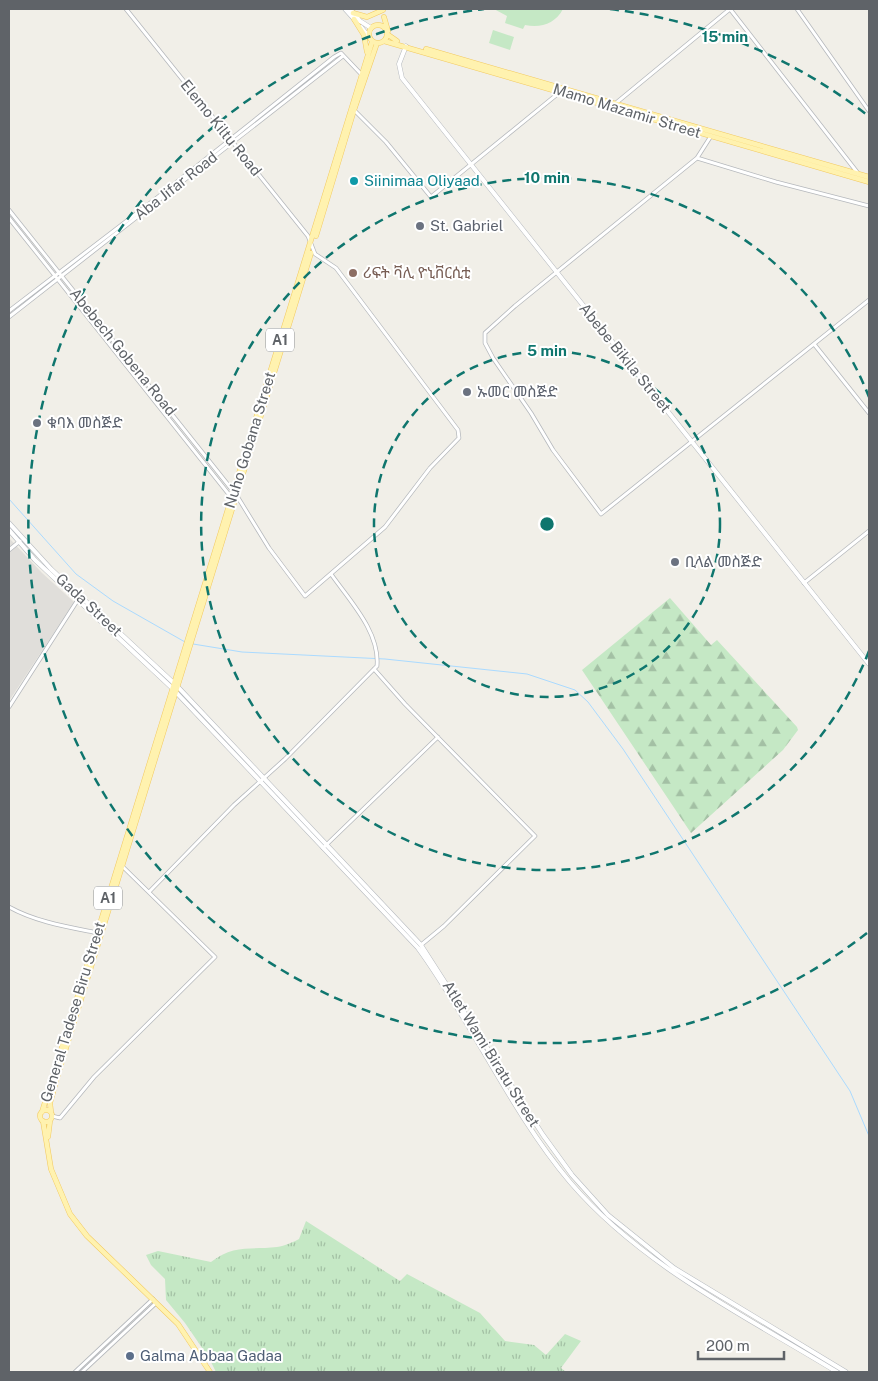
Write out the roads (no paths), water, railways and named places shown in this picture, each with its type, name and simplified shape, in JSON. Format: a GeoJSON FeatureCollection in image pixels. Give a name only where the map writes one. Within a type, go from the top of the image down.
{"type":"FeatureCollection","features":[{"type":"Feature","properties":{"kind":"main road"},"geometry":{"type":"LineString","coordinates":[[345,9],[374,43],[384,41],[387,34],[383,28],[384,9]]}},
{"type":"Feature","properties":{"kind":"main road"},"geometry":{"type":"LineString","coordinates":[[369,37],[384,9]]}},
{"type":"Feature","properties":{"kind":"main road"},"geometry":{"type":"LineString","coordinates":[[351,11],[367,17],[384,9]]}},
{"type":"Feature","properties":{"kind":"main road"},"geometry":{"type":"LineString","coordinates":[[351,11],[360,21],[373,27],[383,28]]}},
{"type":"Feature","properties":{"kind":"main road"},"geometry":{"type":"LineString","coordinates":[[354,19],[364,35],[369,54],[380,46],[395,41],[387,29],[384,17]]}},
{"type":"Feature","properties":{"kind":"main road","name":"Mamo Mazamir Street"},"geometry":{"type":"LineString","coordinates":[[387,34],[395,41]]}},
{"type":"Feature","properties":{"kind":"main road","name":"Mamo Mazamir Street"},"geometry":{"type":"LineString","coordinates":[[384,41],[395,41],[564,90],[856,175],[869,182]]}},
{"type":"Feature","properties":{"kind":"main road","name":"Nuho Gobana Street"},"geometry":{"type":"LineString","coordinates":[[352,109],[360,74],[374,43]]}},
{"type":"Feature","properties":{"kind":"main road","name":"Abebe Bikila Street"},"geometry":{"type":"LineString","coordinates":[[409,46],[399,64],[402,78],[869,664]]}},
{"type":"Feature","properties":{"kind":"main road","name":"Nuho Gobana Street"},"geometry":{"type":"LineString","coordinates":[[174,687],[235,498],[369,54]]}},
{"type":"Feature","properties":{"kind":"main road","name":"Mamo Mazamir Street"},"geometry":{"type":"LineString","coordinates":[[614,105],[711,136],[869,177]]}},
{"type":"Feature","properties":{"kind":"main road"},"geometry":{"type":"LineString","coordinates":[[9,524],[20,541]]}},
{"type":"Feature","properties":{"kind":"main road"},"geometry":{"type":"LineString","coordinates":[[9,530],[20,541]]}},
{"type":"Feature","properties":{"kind":"main road","name":"Gada Street"},"geometry":{"type":"LineString","coordinates":[[20,541],[48,572],[80,597],[174,687]]}},
{"type":"Feature","properties":{"kind":"main road","name":"Atlet Wami Biratu Street"},"geometry":{"type":"LineString","coordinates":[[174,687],[262,779],[328,844],[421,945],[543,1136],[572,1175],[608,1215],[674,1268],[846,1372]]}},
{"type":"Feature","properties":{"kind":"main road","name":"General Tadese Biru Street"},"geometry":{"type":"LineString","coordinates":[[51,1116],[50,1103],[56,1079],[174,687]]}},
{"type":"Feature","properties":{"kind":"main road","name":"Atlet Wami Biratu Street"},"geometry":{"type":"LineString","coordinates":[[262,779],[323,848],[418,948],[447,991],[519,1109],[571,1183],[605,1218],[674,1273],[836,1372]]}},
{"type":"Feature","properties":{"kind":"main road","name":"General Tadese Biru Street"},"geometry":{"type":"LineString","coordinates":[[42,1112],[99,934]]}},
{"type":"Feature","properties":{"kind":"main road"},"geometry":{"type":"LineString","coordinates":[[48,1110],[51,1116],[43,1121],[40,1118],[42,1112],[48,1110]]}},
{"type":"Feature","properties":{"kind":"main road","name":"A1"},"geometry":{"type":"LineString","coordinates":[[48,1141],[51,1116]]}},
{"type":"Feature","properties":{"kind":"main road","name":"A1"},"geometry":{"type":"LineString","coordinates":[[43,1121],[48,1141],[51,1169],[70,1214],[87,1236],[155,1300],[189,1338],[210,1372]]}},
{"type":"Feature","properties":{"kind":"street","name":"Elemo Kiltu Road"},"geometry":{"type":"LineString","coordinates":[[126,9],[308,236],[311,246],[318,256],[336,268],[460,435],[430,468],[385,527],[331,574]]}},
{"type":"Feature","properties":{"kind":"street"},"geometry":{"type":"LineString","coordinates":[[614,105],[730,9],[856,175]]}},
{"type":"Feature","properties":{"kind":"street"},"geometry":{"type":"LineString","coordinates":[[797,9],[869,111]]}},
{"type":"Feature","properties":{"kind":"street","name":"Aba Jifar Road"},"geometry":{"type":"LineString","coordinates":[[9,317],[59,275],[342,54],[360,74]]}},
{"type":"Feature","properties":{"kind":"street"},"geometry":{"type":"LineString","coordinates":[[352,109],[386,142],[431,197],[564,90]]}},
{"type":"Feature","properties":{"kind":"street"},"geometry":{"type":"LineString","coordinates":[[711,136],[698,158],[485,333],[485,343],[553,450],[601,514],[869,300]]}},
{"type":"Feature","properties":{"kind":"street"},"geometry":{"type":"LineString","coordinates":[[698,158],[776,182],[869,206]]}},
{"type":"Feature","properties":{"kind":"street","name":"Abebech Gobena Road"},"geometry":{"type":"LineString","coordinates":[[9,210],[235,498],[305,596],[331,574]]}},
{"type":"Feature","properties":{"kind":"street","name":"Abebech Gobena Road"},"geometry":{"type":"LineString","coordinates":[[9,218],[59,275]]}},
{"type":"Feature","properties":{"kind":"street","name":"Aba Jifar Road"},"geometry":{"type":"LineString","coordinates":[[9,311],[59,275]]}},
{"type":"Feature","properties":{"kind":"street"},"geometry":{"type":"LineString","coordinates":[[814,344],[869,412]]}},
{"type":"Feature","properties":{"kind":"street"},"geometry":{"type":"LineString","coordinates":[[804,583],[869,531]]}},
{"type":"Feature","properties":{"kind":"street"},"geometry":{"type":"LineString","coordinates":[[9,550],[20,541]]}},
{"type":"Feature","properties":{"kind":"street"},"geometry":{"type":"LineString","coordinates":[[149,892],[376,667],[378,652],[368,629],[331,574]]}},
{"type":"Feature","properties":{"kind":"street"},"geometry":{"type":"LineString","coordinates":[[9,707],[80,597]]}},
{"type":"Feature","properties":{"kind":"street"},"geometry":{"type":"LineString","coordinates":[[376,667],[438,737],[535,836],[444,926],[421,945]]}},
{"type":"Feature","properties":{"kind":"street"},"geometry":{"type":"LineString","coordinates":[[323,848],[438,737]]}},
{"type":"Feature","properties":{"kind":"street"},"geometry":{"type":"LineString","coordinates":[[51,1116],[60,1118],[94,1077],[215,957],[120,864]]}},
{"type":"Feature","properties":{"kind":"street"},"geometry":{"type":"LineString","coordinates":[[9,908],[28,916],[66,927],[99,934]]}},
{"type":"Feature","properties":{"kind":"street"},"geometry":{"type":"LineString","coordinates":[[75,1372],[155,1300]]}},
{"type":"Feature","properties":{"kind":"street"},"geometry":{"type":"LineString","coordinates":[[82,1372],[155,1300]]}},
{"type":"Feature","properties":{"kind":"waterway"},"geometry":{"type":"LineString","coordinates":[[9,499],[76,574],[113,601],[185,642]]}},
{"type":"Feature","properties":{"kind":"waterway"},"geometry":{"type":"LineString","coordinates":[[193,644],[242,652],[385,659],[527,674],[575,690],[588,702],[623,749],[850,1091],[869,1136]]}},
{"type":"Feature","properties":{"kind":"place","name":"Siinimaa Oliyaad"},"geometry":{"type":"Point","coordinates":[354,181]}},
{"type":"Feature","properties":{"kind":"place","name":"St. Gabriel"},"geometry":{"type":"Point","coordinates":[420,226]}},
{"type":"Feature","properties":{"kind":"place","name":"ሪፍት ቫሊ ዮኒቨርሲቲ"},"geometry":{"type":"Point","coordinates":[353,273]}},
{"type":"Feature","properties":{"kind":"place","name":"ኡመር መስጅድ"},"geometry":{"type":"Point","coordinates":[467,392]}},
{"type":"Feature","properties":{"kind":"place","name":"ቁባእ መስጅድ"},"geometry":{"type":"Point","coordinates":[37,423]}},
{"type":"Feature","properties":{"kind":"place","name":"ቢላል መስጅድ"},"geometry":{"type":"Point","coordinates":[675,562]}},
{"type":"Feature","properties":{"kind":"place","name":"Galma Abbaa Gadaa"},"geometry":{"type":"Point","coordinates":[130,1356]}}]}
